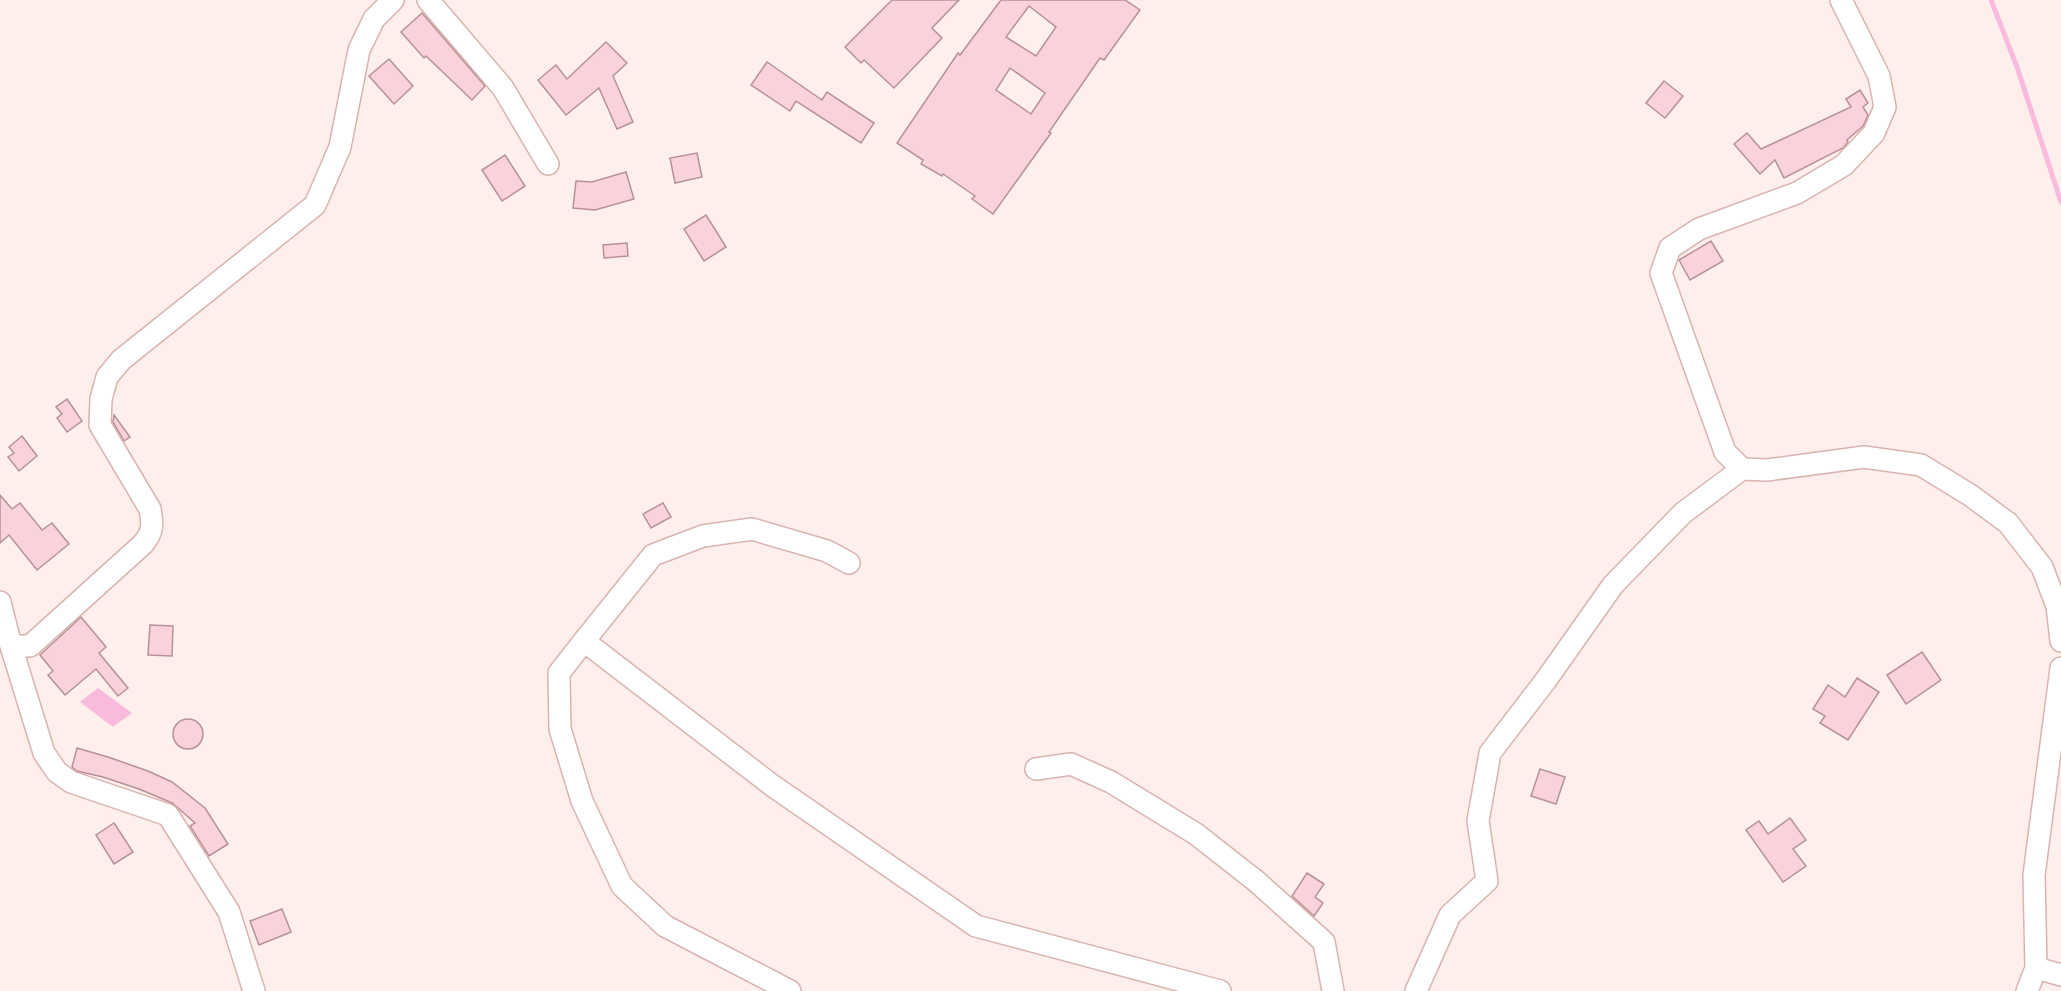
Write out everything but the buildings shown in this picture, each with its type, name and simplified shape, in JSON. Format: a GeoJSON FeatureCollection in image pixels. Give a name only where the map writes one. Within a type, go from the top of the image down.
{"type":"FeatureCollection","features":[{"type":"Feature","properties":{"kind":"street"},"geometry":{"type":"LineString","coordinates":[[11,646],[30,646],[143,544],[152,533],[150,509],[100,425],[101,399],[107,376],[121,360],[315,205],[340,147],[359,50],[374,19],[393,0]]}},
{"type":"Feature","properties":{"kind":"street"},"geometry":{"type":"LineString","coordinates":[[428,0],[503,88],[548,164]]}},
{"type":"Feature","properties":{"kind":"street"},"geometry":{"type":"LineString","coordinates":[[1742,469],[1725,452],[1661,273],[1670,248],[1699,229],[1797,194],[1844,165],[1874,133],[1885,107],[1879,76],[1841,0]]}},
{"type":"Feature","properties":{"kind":"street"},"geometry":{"type":"LineString","coordinates":[[1416,991],[1450,915],[1487,881],[1478,820],[1490,753],[1546,680],[1613,585],[1683,513],[1742,469],[1767,470],[1864,457],[1921,465],[1970,495],[2008,523],[2042,567],[2057,606],[2061,641]]}},
{"type":"Feature","properties":{"kind":"street"},"geometry":{"type":"LineString","coordinates":[[790,991],[665,926],[622,886],[582,801],[560,729],[559,673],[653,555],[703,536],[752,529],[827,551],[849,563]]}},
{"type":"Feature","properties":{"kind":"street"},"geometry":{"type":"LineString","coordinates":[[0,602],[44,753],[57,772],[71,782],[168,815],[229,912],[254,991]]}},
{"type":"Feature","properties":{"kind":"street"},"geometry":{"type":"LineString","coordinates":[[584,641],[773,786],[976,926],[1220,991]]}},
{"type":"Feature","properties":{"kind":"street"},"geometry":{"type":"LineString","coordinates":[[2027,991],[2036,968],[2034,875],[2061,668]]}},
{"type":"Feature","properties":{"kind":"street"},"geometry":{"type":"LineString","coordinates":[[1036,769],[1071,764],[1111,782],[1196,834],[1256,881],[1324,942],[1334,991]]}},
{"type":"Feature","properties":{"kind":"street"},"geometry":{"type":"LineString","coordinates":[[2036,968],[2061,975]]}},
{"type":"Feature","properties":{"kind":"shaded area"},"geometry":{"type":"Polygon","coordinates":[[[98,688],[132,713],[113,727],[80,702],[98,688]]]}},
{"type":"Feature","properties":{"kind":"waterway"},"geometry":{"type":"LineString","coordinates":[[1991,0],[2017,67],[2061,202]]}}]}
